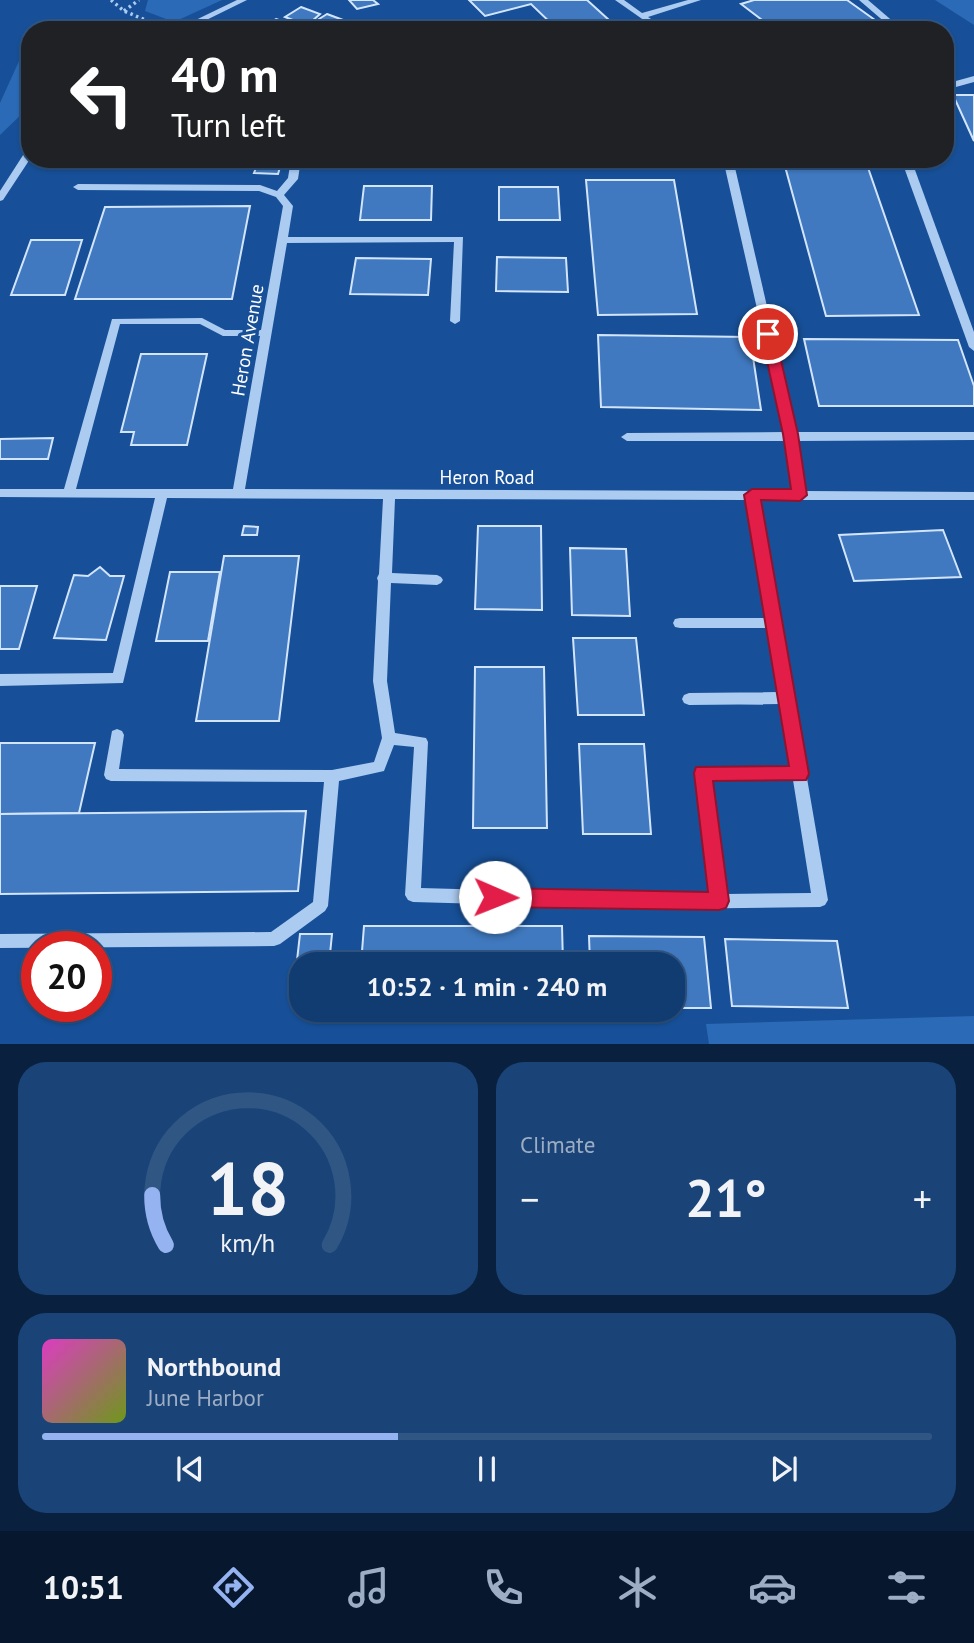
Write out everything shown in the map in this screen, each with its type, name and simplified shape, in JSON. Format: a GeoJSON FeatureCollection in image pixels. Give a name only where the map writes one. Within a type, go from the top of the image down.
{"type":"FeatureCollection","features":[{"type":"Feature","properties":{"kind":"street"},"geometry":{"type":"LineString","coordinates":[[198,21],[243,0]]}},
{"type":"Feature","properties":{"kind":"street"},"geometry":{"type":"LineString","coordinates":[[619,0],[649,21]]}},
{"type":"Feature","properties":{"kind":"street"},"geometry":{"type":"LineString","coordinates":[[641,16],[697,0]]}},
{"type":"Feature","properties":{"kind":"street"},"geometry":{"type":"LineString","coordinates":[[863,0],[888,21]]}},
{"type":"Feature","properties":{"kind":"street"},"geometry":{"type":"LineString","coordinates":[[954,85],[974,79]]}},
{"type":"Feature","properties":{"kind":"street"},"geometry":{"type":"LineString","coordinates":[[0,198],[21,165]]}},
{"type":"Feature","properties":{"kind":"street"},"geometry":{"type":"LineString","coordinates":[[78,187],[248,187],[279,195],[293,179],[295,168]]}},
{"type":"Feature","properties":{"kind":"street"},"geometry":{"type":"LineString","coordinates":[[730,168],[791,434],[800,495]]}},
{"type":"Feature","properties":{"kind":"street"},"geometry":{"type":"LineString","coordinates":[[909,168],[974,347]]}},
{"type":"Feature","properties":{"kind":"street","name":"Heron Avenue"},"geometry":{"type":"LineString","coordinates":[[238,493],[288,206],[279,195]]}},
{"type":"Feature","properties":{"kind":"street"},"geometry":{"type":"LineString","coordinates":[[283,240],[459,239],[455,321]]}},
{"type":"Feature","properties":{"kind":"street"},"geometry":{"type":"LineString","coordinates":[[69,493],[116,321],[202,321],[222,332],[266,333]]}},
{"type":"Feature","properties":{"kind":"street"},"geometry":{"type":"LineString","coordinates":[[627,437],[791,434],[974,436]]}},
{"type":"Feature","properties":{"kind":"street","name":"Heron Road"},"geometry":{"type":"LineString","coordinates":[[0,493],[974,496]]}},
{"type":"Feature","properties":{"kind":"street"},"geometry":{"type":"LineString","coordinates":[[0,680],[118,679],[162,493]]}},
{"type":"Feature","properties":{"kind":"street"},"geometry":{"type":"LineString","coordinates":[[117,735],[111,775],[332,776],[379,767],[389,738],[380,681],[389,494]]}},
{"type":"Feature","properties":{"kind":"street"},"geometry":{"type":"LineString","coordinates":[[389,738],[421,742],[413,895],[719,901],[820,900],[752,495]]}},
{"type":"Feature","properties":{"kind":"street"},"geometry":{"type":"LineString","coordinates":[[383,578],[437,580]]}},
{"type":"Feature","properties":{"kind":"street"},"geometry":{"type":"LineString","coordinates":[[680,623],[775,623]]}},
{"type":"Feature","properties":{"kind":"street"},"geometry":{"type":"LineString","coordinates":[[689,699],[787,698]]}},
{"type":"Feature","properties":{"kind":"street"},"geometry":{"type":"LineString","coordinates":[[719,901],[703,773],[800,774]]}},
{"type":"Feature","properties":{"kind":"street"},"geometry":{"type":"LineString","coordinates":[[0,941],[274,939],[320,906],[332,776]]}},
{"type":"Feature","properties":{"kind":"path"},"geometry":{"type":"LineString","coordinates":[[111,0],[124,11],[148,21]]}},
{"type":"Feature","properties":{"kind":"path"},"geometry":{"type":"LineString","coordinates":[[124,11],[139,0]]}},
{"type":"Feature","properties":{"kind":"shaded area"},"geometry":{"type":"Polygon","coordinates":[[[148,0],[222,0],[176,21],[145,11],[148,0]]]}},
{"type":"Feature","properties":{"kind":"shaded area"},"geometry":{"type":"Polygon","coordinates":[[[935,0],[974,0],[974,25],[935,0]]]}},
{"type":"Feature","properties":{"kind":"shaded area"},"geometry":{"type":"Polygon","coordinates":[[[21,57],[21,115],[0,135],[0,103],[21,57]]]}},
{"type":"Feature","properties":{"kind":"shaded area"},"geometry":{"type":"Polygon","coordinates":[[[974,1016],[974,1044],[709,1044],[706,1024],[974,1016]]]}},
{"type":"Feature","properties":{"kind":"building"},"geometry":{"type":"Polygon","coordinates":[[[349,0],[373,0],[378,4],[357,9],[349,0]]]}},
{"type":"Feature","properties":{"kind":"building"},"geometry":{"type":"Polygon","coordinates":[[[469,0],[587,0],[610,21],[549,21],[531,4],[485,16],[469,0]]]}},
{"type":"Feature","properties":{"kind":"building"},"geometry":{"type":"Polygon","coordinates":[[[754,0],[847,0],[876,21],[763,21],[741,4],[754,0]]]}},
{"type":"Feature","properties":{"kind":"building"},"geometry":{"type":"Polygon","coordinates":[[[301,7],[320,14],[312,21],[295,21],[285,17],[301,7]]]}},
{"type":"Feature","properties":{"kind":"building"},"geometry":{"type":"Polygon","coordinates":[[[327,14],[346,21],[316,21],[327,14]]]}},
{"type":"Feature","properties":{"kind":"building"},"geometry":{"type":"Polygon","coordinates":[[[954,95],[974,95],[974,141],[954,97],[954,95]]]}},
{"type":"Feature","properties":{"kind":"building"},"geometry":{"type":"Polygon","coordinates":[[[256,168],[280,168],[278,174],[254,173],[256,168]]]}},
{"type":"Feature","properties":{"kind":"building"},"geometry":{"type":"Polygon","coordinates":[[[785,168],[868,168],[919,315],[826,316],[785,168]]]}},
{"type":"Feature","properties":{"kind":"building"},"geometry":{"type":"Polygon","coordinates":[[[586,180],[674,180],[697,314],[598,315],[586,180]]]}},
{"type":"Feature","properties":{"kind":"building"},"geometry":{"type":"Polygon","coordinates":[[[364,186],[432,186],[431,220],[360,220],[364,186]]]}},
{"type":"Feature","properties":{"kind":"building"},"geometry":{"type":"Polygon","coordinates":[[[499,187],[558,187],[560,220],[499,220],[499,187]]]}},
{"type":"Feature","properties":{"kind":"building"},"geometry":{"type":"Polygon","coordinates":[[[250,206],[232,299],[75,299],[105,207],[250,206]]]}},
{"type":"Feature","properties":{"kind":"building"},"geometry":{"type":"Polygon","coordinates":[[[31,240],[82,240],[65,295],[11,295],[31,240]]]}},
{"type":"Feature","properties":{"kind":"building"},"geometry":{"type":"Polygon","coordinates":[[[497,257],[566,258],[568,292],[496,291],[497,257]]]}},
{"type":"Feature","properties":{"kind":"building"},"geometry":{"type":"Polygon","coordinates":[[[356,258],[431,259],[428,295],[350,294],[356,258]]]}},
{"type":"Feature","properties":{"kind":"building"},"geometry":{"type":"Polygon","coordinates":[[[598,335],[750,337],[761,410],[601,407],[598,335]]]}},
{"type":"Feature","properties":{"kind":"building"},"geometry":{"type":"Polygon","coordinates":[[[804,339],[958,340],[974,386],[974,406],[819,406],[804,339]]]}},
{"type":"Feature","properties":{"kind":"building"},"geometry":{"type":"Polygon","coordinates":[[[141,354],[207,354],[187,445],[131,445],[134,432],[121,432],[141,354]]]}},
{"type":"Feature","properties":{"kind":"building"},"geometry":{"type":"Polygon","coordinates":[[[53,438],[48,459],[0,459],[0,439],[53,438]]]}},
{"type":"Feature","properties":{"kind":"building"},"geometry":{"type":"Polygon","coordinates":[[[244,526],[258,527],[257,535],[242,535],[244,526]]]}},
{"type":"Feature","properties":{"kind":"building"},"geometry":{"type":"Polygon","coordinates":[[[478,526],[541,526],[542,610],[475,609],[478,526]]]}},
{"type":"Feature","properties":{"kind":"building"},"geometry":{"type":"Polygon","coordinates":[[[943,530],[961,577],[854,581],[839,535],[943,530]]]}},
{"type":"Feature","properties":{"kind":"building"},"geometry":{"type":"Polygon","coordinates":[[[570,548],[626,549],[630,616],[572,615],[570,548]]]}},
{"type":"Feature","properties":{"kind":"building"},"geometry":{"type":"Polygon","coordinates":[[[224,556],[299,556],[279,721],[196,721],[224,556]]]}},
{"type":"Feature","properties":{"kind":"building"},"geometry":{"type":"Polygon","coordinates":[[[100,567],[110,576],[124,576],[106,640],[54,638],[74,575],[88,576],[100,567]]]}},
{"type":"Feature","properties":{"kind":"building"},"geometry":{"type":"Polygon","coordinates":[[[170,572],[220,572],[208,641],[156,641],[170,572]]]}},
{"type":"Feature","properties":{"kind":"building"},"geometry":{"type":"Polygon","coordinates":[[[0,586],[37,586],[19,649],[0,649],[0,586]]]}},
{"type":"Feature","properties":{"kind":"building"},"geometry":{"type":"Polygon","coordinates":[[[573,638],[636,638],[644,715],[578,715],[573,638]]]}},
{"type":"Feature","properties":{"kind":"building"},"geometry":{"type":"Polygon","coordinates":[[[475,667],[544,667],[547,828],[473,828],[475,667]]]}},
{"type":"Feature","properties":{"kind":"building"},"geometry":{"type":"Polygon","coordinates":[[[0,743],[95,743],[79,813],[0,814],[0,743]]]}},
{"type":"Feature","properties":{"kind":"building"},"geometry":{"type":"Polygon","coordinates":[[[579,744],[644,744],[651,834],[583,834],[579,744]]]}},
{"type":"Feature","properties":{"kind":"building"},"geometry":{"type":"Polygon","coordinates":[[[306,811],[298,891],[0,894],[0,814],[306,811]]]}},
{"type":"Feature","properties":{"kind":"building"},"geometry":{"type":"Polygon","coordinates":[[[364,926],[562,926],[563,952],[362,952],[364,926]]]}},
{"type":"Feature","properties":{"kind":"building"},"geometry":{"type":"Polygon","coordinates":[[[300,934],[332,934],[330,952],[298,952],[300,934]]]}},
{"type":"Feature","properties":{"kind":"building"},"geometry":{"type":"Polygon","coordinates":[[[589,936],[704,937],[711,1008],[685,1008],[685,952],[590,952],[589,936]]]}},
{"type":"Feature","properties":{"kind":"building"},"geometry":{"type":"Polygon","coordinates":[[[725,939],[837,941],[848,1008],[732,1006],[725,939]]]}},
{"type":"Feature","properties":{"kind":"route"},"geometry":{"type":"LineString","coordinates":[[495,897],[719,901],[703,773],[800,774],[752,495],[800,495],[791,434],[768,334]]}}]}
